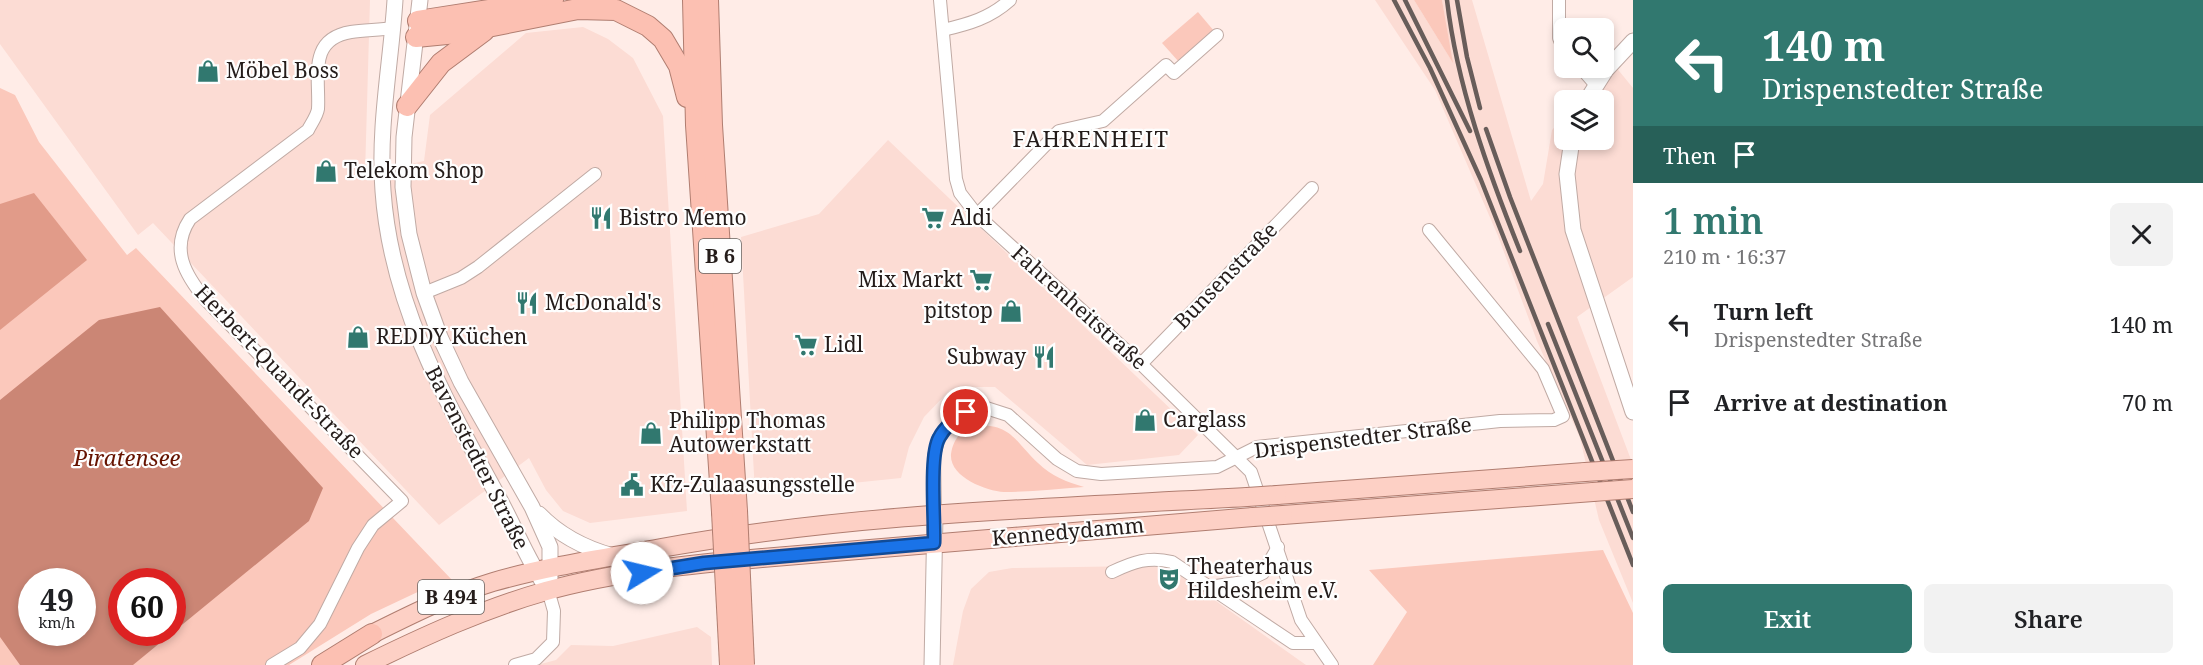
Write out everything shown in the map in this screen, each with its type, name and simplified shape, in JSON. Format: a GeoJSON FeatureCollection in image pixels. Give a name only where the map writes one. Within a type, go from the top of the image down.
{"type":"FeatureCollection","features":[{"type":"Feature","properties":{"kind":"highway"},"geometry":{"type":"LineString","coordinates":[[455,0],[488,18]]}},
{"type":"Feature","properties":{"kind":"highway"},"geometry":{"type":"LineString","coordinates":[[407,105],[441,63],[488,18],[553,0]]}},
{"type":"Feature","properties":{"kind":"highway","name":"B 6"},"geometry":{"type":"LineString","coordinates":[[693,0],[696,125],[744,665]]}},
{"type":"Feature","properties":{"kind":"highway","name":"B 6"},"geometry":{"type":"LineString","coordinates":[[708,0],[729,512],[730,665]]}},
{"type":"Feature","properties":{"kind":"highway"},"geometry":{"type":"LineString","coordinates":[[417,29],[488,18],[578,9],[616,10],[631,15],[663,39],[672,52],[696,125]]}},
{"type":"Feature","properties":{"kind":"highway","name":"B 494"},"geometry":{"type":"LineString","coordinates":[[322,665],[372,634]]}},
{"type":"Feature","properties":{"kind":"main road","name":"Kennedydamm"},"geometry":{"type":"LineString","coordinates":[[543,569],[699,541],[815,525],[1633,469]]}},
{"type":"Feature","properties":{"kind":"main road","name":"Kennedydamm"},"geometry":{"type":"LineString","coordinates":[[365,665],[437,630],[548,591],[704,563],[1253,517],[1633,489]]}},
{"type":"Feature","properties":{"kind":"main road","name":"B 494"},"geometry":{"type":"LineString","coordinates":[[372,634],[451,597],[543,569]]}},
{"type":"Feature","properties":{"kind":"street","name":"Bavenstedter Straße"},"geometry":{"type":"LineString","coordinates":[[395,0],[383,139],[383,189],[388,237],[404,300],[441,392],[517,532],[543,569],[548,591]]}},
{"type":"Feature","properties":{"kind":"street","name":"Bavenstedter Straße"},"geometry":{"type":"LineString","coordinates":[[420,0],[407,105],[403,187],[409,234],[424,293],[440,337],[461,382],[532,507],[550,547],[543,569]]}},
{"type":"Feature","properties":{"kind":"street","name":"Fahrenheitstraße"},"geometry":{"type":"LineString","coordinates":[[940,0],[956,179],[960,193],[976,215],[1141,364],[1251,472],[1301,620],[1332,665]]}},
{"type":"Feature","properties":{"kind":"street"},"geometry":{"type":"LineString","coordinates":[[943,30],[975,22],[996,13],[1010,0]]}},
{"type":"Feature","properties":{"kind":"street"},"geometry":{"type":"LineString","coordinates":[[1559,0],[1559,18]]}},
{"type":"Feature","properties":{"kind":"street","name":"Herbert-Quandt-Straße"},"geometry":{"type":"LineString","coordinates":[[272,665],[300,648],[320,624],[358,548],[373,525],[402,501],[206,300],[181,263],[179,244],[190,219],[308,130],[318,112],[317,60],[325,46],[336,37],[350,32],[393,28],[417,29]]}},
{"type":"Feature","properties":{"kind":"street"},"geometry":{"type":"LineString","coordinates":[[976,215],[1059,131],[1103,121],[1166,65],[1174,73],[1217,35]]}},
{"type":"Feature","properties":{"kind":"street"},"geometry":{"type":"LineString","coordinates":[[1592,90],[1633,41]]}},
{"type":"Feature","properties":{"kind":"street"},"geometry":{"type":"LineString","coordinates":[[1590,78],[1595,84]]}},
{"type":"Feature","properties":{"kind":"street"},"geometry":{"type":"LineString","coordinates":[[1571,150],[1567,174],[1573,230],[1633,412]]}},
{"type":"Feature","properties":{"kind":"street"},"geometry":{"type":"LineString","coordinates":[[424,293],[460,278],[478,267],[595,174]]}},
{"type":"Feature","properties":{"kind":"street","name":"Bunsenstraße"},"geometry":{"type":"LineString","coordinates":[[1141,364],[1312,188]]}},
{"type":"Feature","properties":{"kind":"street","name":"Drispenstedter Straße"},"geometry":{"type":"LineString","coordinates":[[935,515],[934,456],[938,440],[948,425],[966,412],[980,406],[1008,415],[1056,459],[1077,471],[1101,474],[1217,467],[1257,447],[1500,422],[1554,420],[1563,416],[1543,369],[1429,230]]}},
{"type":"Feature","properties":{"kind":"street"},"geometry":{"type":"LineString","coordinates":[[532,507],[565,536],[580,545],[613,556]]}},
{"type":"Feature","properties":{"kind":"street"},"geometry":{"type":"LineString","coordinates":[[932,665],[935,515]]}},
{"type":"Feature","properties":{"kind":"street"},"geometry":{"type":"LineString","coordinates":[[1209,587],[1244,582],[1263,573],[1278,547]]}},
{"type":"Feature","properties":{"kind":"street"},"geometry":{"type":"LineString","coordinates":[[1112,572],[1135,560],[1172,562],[1293,643],[1315,643]]}},
{"type":"Feature","properties":{"kind":"street"},"geometry":{"type":"LineString","coordinates":[[515,665],[536,659],[553,642],[554,611],[548,591]]}},
{"type":"Feature","properties":{"kind":"shaded area"},"geometry":{"type":"Polygon","coordinates":[[[0,0],[370,0],[365,174],[424,161],[430,115],[526,33],[583,27],[608,39],[633,58],[663,116],[687,511],[590,523],[563,511],[546,490],[529,458],[439,525],[153,223],[138,235],[0,44],[0,0]]]}},
{"type":"Feature","properties":{"kind":"shaded area"},"geometry":{"type":"Polygon","coordinates":[[[1375,0],[1414,0],[1452,61],[1442,0],[1472,0],[1531,201],[1543,184],[1552,130],[1554,128],[1554,150],[1614,150],[1614,90],[1591,90],[1603,78],[1614,78],[1615,66],[1633,88],[1633,277],[1577,317],[1633,465],[1633,603],[1599,520],[1580,438],[1537,341],[1498,236],[1435,90],[1375,0]]]}},
{"type":"Feature","properties":{"kind":"shaded area"},"geometry":{"type":"Polygon","coordinates":[[[1414,0],[1442,0],[1453,63],[1414,0]]]}},
{"type":"Feature","properties":{"kind":"shaded area"},"geometry":{"type":"Polygon","coordinates":[[[1198,12],[1214,31],[1179,62],[1162,43],[1198,12]]]}},
{"type":"Feature","properties":{"kind":"shaded area"},"geometry":{"type":"Polygon","coordinates":[[[0,88],[15,95],[39,142],[127,255],[136,248],[452,580],[424,589],[371,614],[289,665],[0,665],[0,88]]]}},
{"type":"Feature","properties":{"kind":"shaded area"},"geometry":{"type":"Polygon","coordinates":[[[888,140],[1198,435],[1179,455],[1087,465],[995,387],[960,387],[950,390],[924,417],[909,447],[901,478],[755,493],[741,237],[819,214],[888,140]]]}},
{"type":"Feature","properties":{"kind":"shaded area"},"geometry":{"type":"Polygon","coordinates":[[[34,193],[87,260],[0,330],[0,204],[34,193]]]}},
{"type":"Feature","properties":{"kind":"shaded area"},"geometry":{"type":"Polygon","coordinates":[[[977,425],[1006,431],[1048,472],[1084,487],[1004,492],[988,489],[970,481],[956,470],[951,454],[959,435],[977,425]]]}},
{"type":"Feature","properties":{"kind":"shaded area"},"geometry":{"type":"Polygon","coordinates":[[[1603,550],[1633,613],[1633,665],[1373,665],[1407,612],[1369,570],[1603,550]]]}},
{"type":"Feature","properties":{"kind":"shaded area"},"geometry":{"type":"Polygon","coordinates":[[[1168,567],[1306,665],[953,665],[963,611],[971,589],[989,572],[1012,568],[1168,567]]]}},
{"type":"Feature","properties":{"kind":"shaded area"},"geometry":{"type":"Polygon","coordinates":[[[697,627],[711,637],[712,665],[537,665],[556,660],[571,645],[613,646],[697,627]]]}},
{"type":"Feature","properties":{"kind":"water","name":"Piratensee"},"geometry":{"type":"Polygon","coordinates":[[[160,307],[323,488],[309,521],[186,622],[186,568],[108,568],[108,646],[156,646],[133,665],[20,665],[0,637],[0,400],[99,320],[160,307]]]}},
{"type":"Feature","properties":{"kind":"railway"},"geometry":{"type":"LineString","coordinates":[[1394,0],[1430,68],[1481,180],[1633,565]]}},
{"type":"Feature","properties":{"kind":"railway"},"geometry":{"type":"LineString","coordinates":[[1405,0],[1470,131]]}},
{"type":"Feature","properties":{"kind":"railway"},"geometry":{"type":"LineString","coordinates":[[1447,0],[1458,64],[1475,128],[1520,251]]}},
{"type":"Feature","properties":{"kind":"railway"},"geometry":{"type":"LineString","coordinates":[[1457,0],[1467,57],[1480,108]]}},
{"type":"Feature","properties":{"kind":"railway"},"geometry":{"type":"LineString","coordinates":[[1486,129],[1510,197],[1633,512]]}},
{"type":"Feature","properties":{"kind":"railway"},"geometry":{"type":"LineString","coordinates":[[1548,324],[1633,538]]}},
{"type":"Feature","properties":{"kind":"place","name":"Möbel Boss"},"geometry":{"type":"Point","coordinates":[208,71]}},
{"type":"Feature","properties":{"kind":"place","name":"Telekom Shop"},"geometry":{"type":"Point","coordinates":[326,171]}},
{"type":"Feature","properties":{"kind":"place","name":"Bistro Memo"},"geometry":{"type":"Point","coordinates":[601,218]}},
{"type":"Feature","properties":{"kind":"place","name":"Aldi"},"geometry":{"type":"Point","coordinates":[933,218]}},
{"type":"Feature","properties":{"kind":"place","name":"Mix Markt"},"geometry":{"type":"Point","coordinates":[981,280]}},
{"type":"Feature","properties":{"kind":"place","name":"McDonald's"},"geometry":{"type":"Point","coordinates":[527,303]}},
{"type":"Feature","properties":{"kind":"place","name":"pitstop"},"geometry":{"type":"Point","coordinates":[1011,311]}},
{"type":"Feature","properties":{"kind":"place","name":"REDDY Küchen"},"geometry":{"type":"Point","coordinates":[358,337]}},
{"type":"Feature","properties":{"kind":"place","name":"Lidl"},"geometry":{"type":"Point","coordinates":[806,345]}},
{"type":"Feature","properties":{"kind":"place","name":"Subway"},"geometry":{"type":"Point","coordinates":[1044,357]}},
{"type":"Feature","properties":{"kind":"place","name":"Carglass"},"geometry":{"type":"Point","coordinates":[1145,420]}},
{"type":"Feature","properties":{"kind":"place","name":"Philipp Thomas Autowerkstatt"},"geometry":{"type":"Point","coordinates":[651,433]}},
{"type":"Feature","properties":{"kind":"place","name":"Kfz-Zulaasungsstelle"},"geometry":{"type":"Point","coordinates":[632,485]}},
{"type":"Feature","properties":{"kind":"place","name":"Theaterhaus Hildesheim e.V."},"geometry":{"type":"Point","coordinates":[1169,579]}},
{"type":"Feature","properties":{"kind":"district","name":"FAHRENHEIT"},"geometry":{"type":"Point","coordinates":[1091,139]}},
{"type":"Feature","properties":{"kind":"route"},"geometry":{"type":"LineString","coordinates":[[642,573],[704,563],[934,543],[934,456],[938,440],[948,425],[966,412]]}}]}
